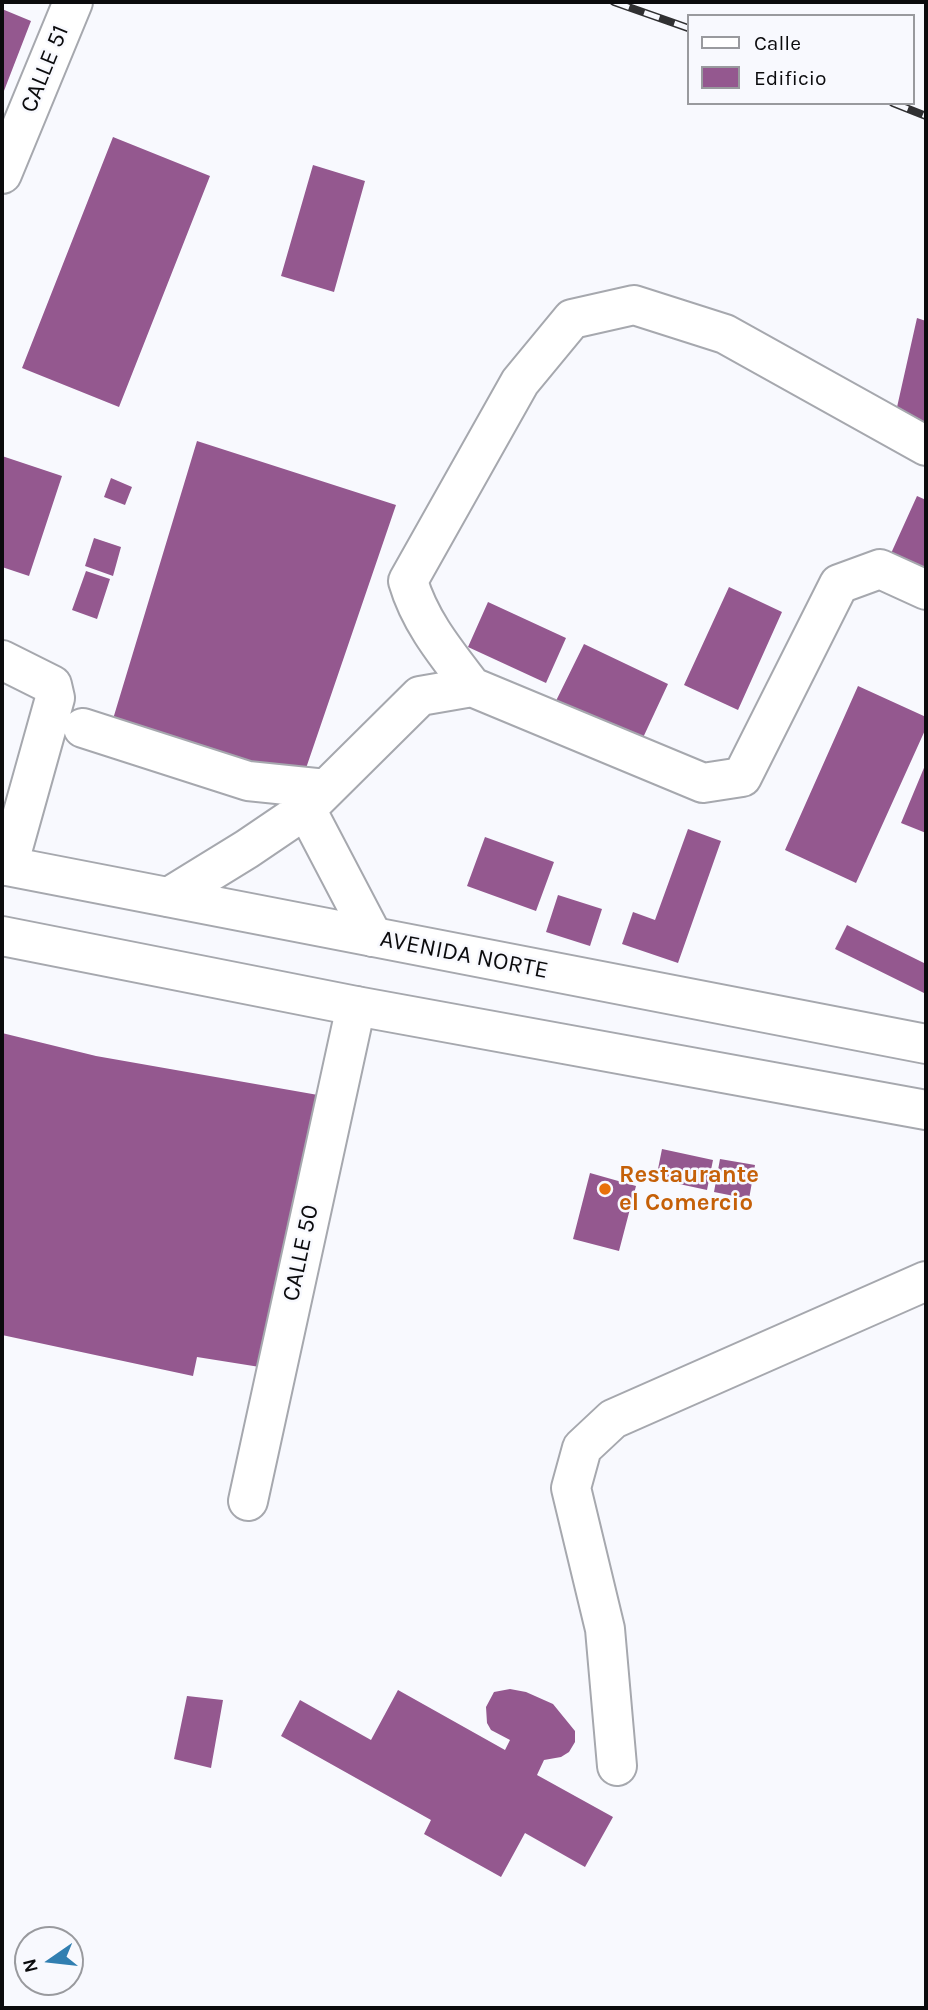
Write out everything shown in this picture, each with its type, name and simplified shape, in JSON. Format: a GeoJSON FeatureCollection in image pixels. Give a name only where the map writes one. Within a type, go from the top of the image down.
{"type":"FeatureCollection","features":[{"type":"Feature","properties":{"kind":"main road","name":"CALLE 51"},"geometry":{"type":"LineString","coordinates":[[2,174],[73,2]]}},
{"type":"Feature","properties":{"kind":"main road"},"geometry":{"type":"LineString","coordinates":[[926,446],[725,334],[634,305],[572,319],[520,382],[408,581],[415,604],[429,630],[472,687],[704,783],[742,777],[839,584],[880,569],[926,590]]}},
{"type":"Feature","properties":{"kind":"main road"},"geometry":{"type":"LineString","coordinates":[[2,660],[52,685],[55,698],[5,866]]}},
{"type":"Feature","properties":{"kind":"main road"},"geometry":{"type":"LineString","coordinates":[[169,897],[247,849],[316,799],[419,696],[472,687]]}},
{"type":"Feature","properties":{"kind":"main road"},"geometry":{"type":"LineString","coordinates":[[83,728],[248,781],[316,799]]}},
{"type":"Feature","properties":{"kind":"main road"},"geometry":{"type":"LineString","coordinates":[[316,799],[373,937]]}},
{"type":"Feature","properties":{"kind":"main road","name":"AVENIDA NORTE"},"geometry":{"type":"LineString","coordinates":[[5,866],[926,1044]]}},
{"type":"Feature","properties":{"kind":"main road"},"geometry":{"type":"LineString","coordinates":[[2,936],[356,1006],[926,1110]]}},
{"type":"Feature","properties":{"kind":"main road","name":"CALLE 50"},"geometry":{"type":"LineString","coordinates":[[248,1501],[356,1006]]}},
{"type":"Feature","properties":{"kind":"main road"},"geometry":{"type":"LineString","coordinates":[[617,1766],[605,1629],[571,1488],[582,1448],[613,1419],[926,1281]]}},
{"type":"Feature","properties":{"kind":"building"},"geometry":{"type":"Polygon","coordinates":[[[2,9],[31,21],[2,96],[2,9]]]}},
{"type":"Feature","properties":{"kind":"building"},"geometry":{"type":"Polygon","coordinates":[[[113,137],[210,176],[119,407],[22,368],[113,137]]]}},
{"type":"Feature","properties":{"kind":"building"},"geometry":{"type":"Polygon","coordinates":[[[313,165],[365,181],[334,292],[281,276],[313,165]]]}},
{"type":"Feature","properties":{"kind":"building"},"geometry":{"type":"Polygon","coordinates":[[[917,318],[926,321],[926,433],[893,425],[917,318]]]}},
{"type":"Feature","properties":{"kind":"building"},"geometry":{"type":"Polygon","coordinates":[[[197,441],[396,505],[303,777],[113,719],[197,441]]]}},
{"type":"Feature","properties":{"kind":"building"},"geometry":{"type":"Polygon","coordinates":[[[2,456],[62,476],[29,576],[2,567],[2,456]]]}},
{"type":"Feature","properties":{"kind":"building"},"geometry":{"type":"Polygon","coordinates":[[[111,478],[132,487],[125,505],[104,497],[111,478]]]}},
{"type":"Feature","properties":{"kind":"building"},"geometry":{"type":"Polygon","coordinates":[[[917,496],[926,500],[926,578],[888,560],[917,496]]]}},
{"type":"Feature","properties":{"kind":"building"},"geometry":{"type":"Polygon","coordinates":[[[94,538],[121,547],[113,576],[85,566],[94,538]]]}},
{"type":"Feature","properties":{"kind":"building"},"geometry":{"type":"Polygon","coordinates":[[[86,571],[110,579],[97,619],[72,610],[86,571]]]}},
{"type":"Feature","properties":{"kind":"building"},"geometry":{"type":"Polygon","coordinates":[[[729,587],[782,612],[738,710],[684,685],[729,587]]]}},
{"type":"Feature","properties":{"kind":"building"},"geometry":{"type":"Polygon","coordinates":[[[488,602],[566,638],[546,683],[468,647],[488,602]]]}},
{"type":"Feature","properties":{"kind":"building"},"geometry":{"type":"Polygon","coordinates":[[[584,644],[668,684],[641,742],[550,713],[584,644]]]}},
{"type":"Feature","properties":{"kind":"building"},"geometry":{"type":"Polygon","coordinates":[[[858,686],[926,717],[926,728],[856,883],[785,850],[858,686]]]}},
{"type":"Feature","properties":{"kind":"building"},"geometry":{"type":"Polygon","coordinates":[[[926,763],[926,833],[901,823],[926,763]]]}},
{"type":"Feature","properties":{"kind":"building"},"geometry":{"type":"Polygon","coordinates":[[[688,829],[721,841],[678,963],[622,944],[633,912],[655,920],[688,829]]]}},
{"type":"Feature","properties":{"kind":"building"},"geometry":{"type":"Polygon","coordinates":[[[485,837],[554,862],[536,911],[467,886],[485,837]]]}},
{"type":"Feature","properties":{"kind":"building"},"geometry":{"type":"Polygon","coordinates":[[[558,895],[602,909],[590,946],[546,932],[558,895]]]}},
{"type":"Feature","properties":{"kind":"building"},"geometry":{"type":"Polygon","coordinates":[[[847,925],[926,964],[926,994],[835,949],[847,925]]]}},
{"type":"Feature","properties":{"kind":"building"},"geometry":{"type":"Polygon","coordinates":[[[2,1033],[96,1056],[318,1095],[266,1368],[197,1357],[193,1376],[2,1335],[2,1033]]]}},
{"type":"Feature","properties":{"kind":"building"},"geometry":{"type":"Polygon","coordinates":[[[662,1149],[713,1160],[707,1190],[656,1179],[662,1149]]]}},
{"type":"Feature","properties":{"kind":"building"},"geometry":{"type":"Polygon","coordinates":[[[720,1159],[755,1165],[749,1199],[714,1192],[720,1159]]]}},
{"type":"Feature","properties":{"kind":"building"},"geometry":{"type":"Polygon","coordinates":[[[590,1173],[636,1186],[619,1251],[573,1239],[590,1173]]]}},
{"type":"Feature","properties":{"kind":"building"},"geometry":{"type":"Polygon","coordinates":[[[510,1689],[526,1692],[553,1704],[575,1731],[575,1742],[569,1752],[561,1757],[544,1760],[537,1775],[613,1817],[585,1867],[525,1833],[501,1877],[424,1834],[431,1820],[281,1736],[300,1700],[371,1740],[398,1690],[505,1750],[510,1740],[491,1730],[487,1723],[486,1707],[494,1692],[510,1689]]]}},
{"type":"Feature","properties":{"kind":"building"},"geometry":{"type":"Polygon","coordinates":[[[187,1696],[223,1700],[211,1768],[174,1759],[187,1696]]]}},
{"type":"Feature","properties":{"kind":"railway"},"geometry":{"type":"LineString","coordinates":[[614,2],[687,28]]}},
{"type":"Feature","properties":{"kind":"railway"},"geometry":{"type":"LineString","coordinates":[[898,105],[926,116]]}},
{"type":"Feature","properties":{"kind":"place","name":"Restaurante el Comercio"},"geometry":{"type":"Point","coordinates":[605,1189]}}]}
